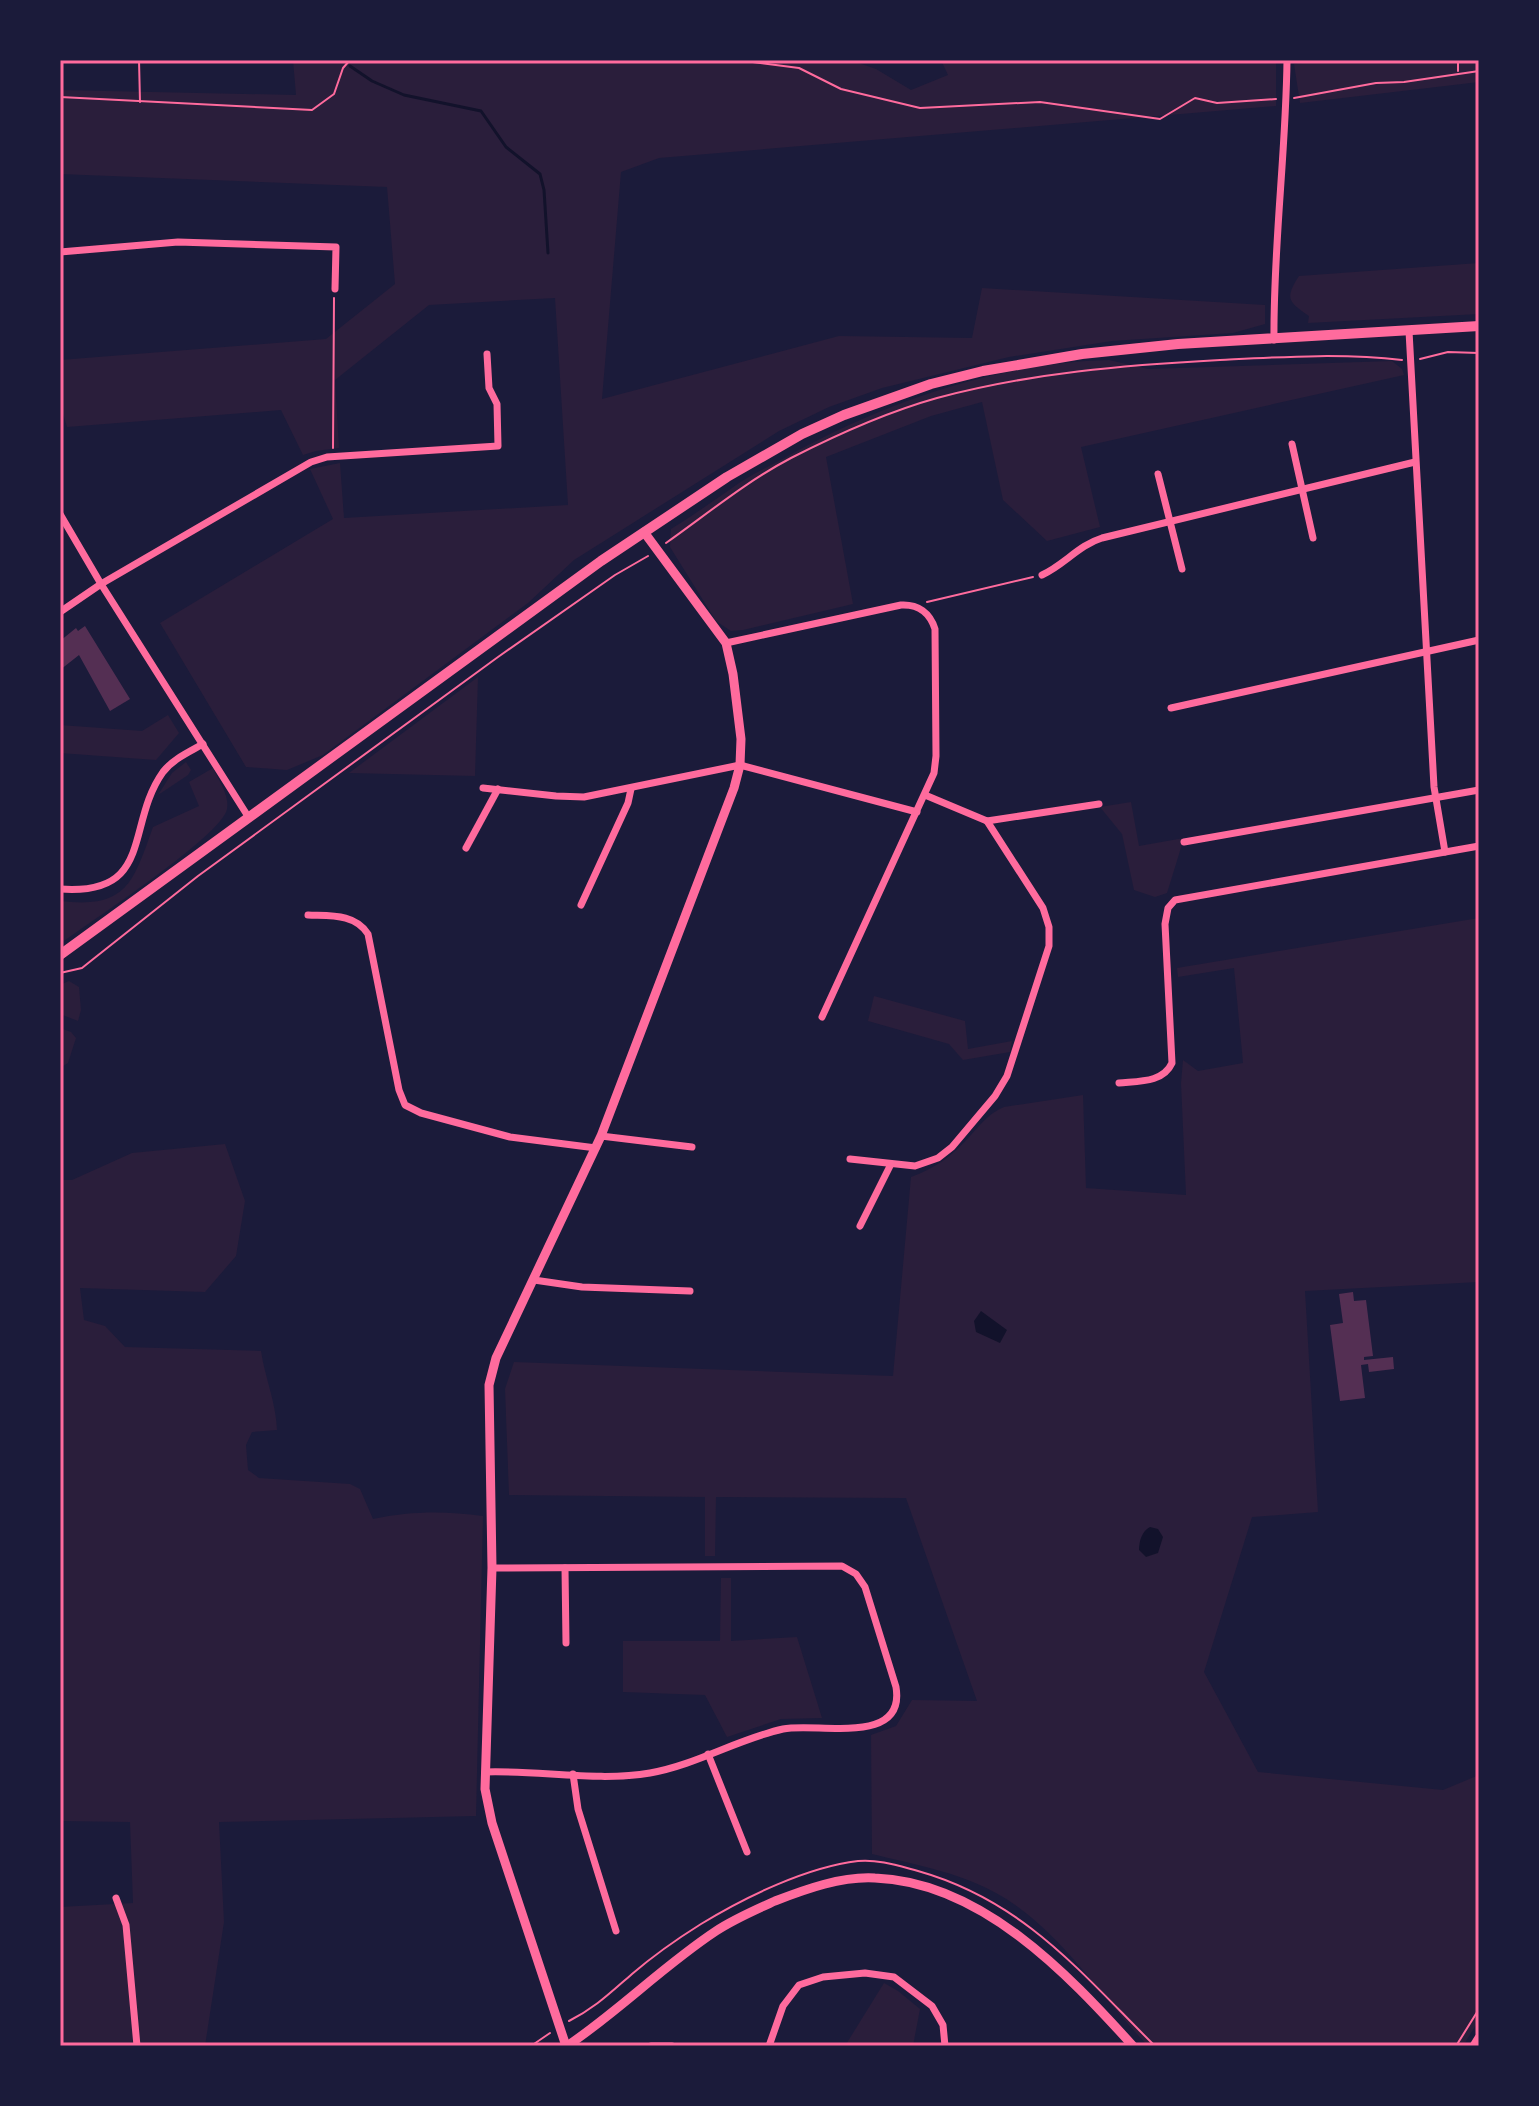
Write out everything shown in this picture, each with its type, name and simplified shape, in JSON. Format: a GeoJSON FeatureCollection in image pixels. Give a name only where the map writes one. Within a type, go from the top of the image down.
{"type":"FeatureCollection","features":[{"type":"Feature","properties":{"kind":"main road"},"geometry":{"type":"LineString","coordinates":[[60,955],[601,561],[727,477],[802,434],[931,384],[983,371],[1082,354],[1178,344],[1479,326]]}},
{"type":"Feature","properties":{"kind":"street"},"geometry":{"type":"LineString","coordinates":[[1274,340],[1287,60]]}},
{"type":"Feature","properties":{"kind":"street"},"geometry":{"type":"LineString","coordinates":[[60,252],[178,242],[336,247],[335,289]]}},
{"type":"Feature","properties":{"kind":"street"},"geometry":{"type":"LineString","coordinates":[[1409,331],[1435,798],[1445,852]]}},
{"type":"Feature","properties":{"kind":"street"},"geometry":{"type":"LineString","coordinates":[[60,612],[101,584],[302,465],[333,456],[498,446],[497,404],[489,388],[487,354]]}},
{"type":"Feature","properties":{"kind":"street"},"geometry":{"type":"LineString","coordinates":[[1292,444],[1313,538]]}},
{"type":"Feature","properties":{"kind":"street"},"geometry":{"type":"LineString","coordinates":[[1042,575],[1094,541],[1415,462]]}},
{"type":"Feature","properties":{"kind":"street"},"geometry":{"type":"LineString","coordinates":[[1158,474],[1182,569]]}},
{"type":"Feature","properties":{"kind":"street"},"geometry":{"type":"LineString","coordinates":[[60,514],[249,818]]}},
{"type":"Feature","properties":{"kind":"street"},"geometry":{"type":"LineString","coordinates":[[644,532],[726,643],[738,713],[740,765],[734,788],[601,1136],[490,1375],[492,1568],[485,1789],[492,1823],[567,2046],[675,1961],[731,1922],[810,1889],[877,1878],[942,1894],[1004,1926],[1070,1981],[1133,2046]]}},
{"type":"Feature","properties":{"kind":"street"},"geometry":{"type":"LineString","coordinates":[[726,643],[907,604],[920,608],[933,623],[936,643],[936,765],[822,1017]]}},
{"type":"Feature","properties":{"kind":"street"},"geometry":{"type":"LineString","coordinates":[[1171,708],[1479,640]]}},
{"type":"Feature","properties":{"kind":"street"},"geometry":{"type":"LineString","coordinates":[[60,889],[95,889],[119,875],[132,857],[152,793],[163,773],[178,758],[203,744]]}},
{"type":"Feature","properties":{"kind":"street"},"geometry":{"type":"LineString","coordinates":[[483,788],[569,797],[631,789],[740,765],[917,812]]}},
{"type":"Feature","properties":{"kind":"street"},"geometry":{"type":"LineString","coordinates":[[466,848],[498,789]]}},
{"type":"Feature","properties":{"kind":"street"},"geometry":{"type":"LineString","coordinates":[[581,905],[628,803],[631,789]]}},
{"type":"Feature","properties":{"kind":"street"},"geometry":{"type":"LineString","coordinates":[[1184,842],[1479,790]]}},
{"type":"Feature","properties":{"kind":"street"},"geometry":{"type":"LineString","coordinates":[[925,795],[987,821],[1099,804]]}},
{"type":"Feature","properties":{"kind":"street"},"geometry":{"type":"LineString","coordinates":[[850,1159],[915,1166],[938,1158],[952,1147],[995,1096],[1012,1066],[1047,955],[1049,927],[1043,908],[987,821]]}},
{"type":"Feature","properties":{"kind":"street"},"geometry":{"type":"LineString","coordinates":[[1119,1083],[1161,1076],[1172,1063],[1165,924],[1171,903],[1184,897],[1479,846]]}},
{"type":"Feature","properties":{"kind":"street"},"geometry":{"type":"LineString","coordinates":[[308,915],[349,918],[360,924],[368,934],[399,1090],[405,1105],[421,1113],[510,1137],[596,1148]]}},
{"type":"Feature","properties":{"kind":"street"},"geometry":{"type":"LineString","coordinates":[[601,1136],[692,1147]]}},
{"type":"Feature","properties":{"kind":"street"},"geometry":{"type":"LineString","coordinates":[[860,1226],[891,1164]]}},
{"type":"Feature","properties":{"kind":"street"},"geometry":{"type":"LineString","coordinates":[[534,1280],[582,1287],[690,1291]]}},
{"type":"Feature","properties":{"kind":"street"},"geometry":{"type":"LineString","coordinates":[[485,1772],[647,1773],[787,1728],[839,1729],[882,1722],[891,1715],[898,1698],[865,1587],[860,1577],[847,1568],[831,1565],[492,1568]]}},
{"type":"Feature","properties":{"kind":"street"},"geometry":{"type":"LineString","coordinates":[[565,1568],[566,1643]]}},
{"type":"Feature","properties":{"kind":"street"},"geometry":{"type":"LineString","coordinates":[[708,1754],[747,1852]]}},
{"type":"Feature","properties":{"kind":"street"},"geometry":{"type":"LineString","coordinates":[[573,1774],[578,1809],[616,1931]]}},
{"type":"Feature","properties":{"kind":"street"},"geometry":{"type":"LineString","coordinates":[[116,1898],[126,1925],[137,2046]]}},
{"type":"Feature","properties":{"kind":"street"},"geometry":{"type":"LineString","coordinates":[[769,2046],[788,1998],[799,1985],[823,1977],[865,1973],[894,1977],[932,2006],[943,2025],[945,2046]]}},
{"type":"Feature","properties":{"kind":"street"},"geometry":{"type":"LineString","coordinates":[[1474,2046],[1479,2038]]}},
{"type":"Feature","properties":{"kind":"street"},"geometry":{"type":"LineString","coordinates":[[651,2046],[672,2046]]}},
{"type":"Feature","properties":{"kind":"path"},"geometry":{"type":"LineString","coordinates":[[139,60],[140,102]]}},
{"type":"Feature","properties":{"kind":"path"},"geometry":{"type":"LineString","coordinates":[[60,97],[312,110],[334,94],[343,68],[350,60]]}},
{"type":"Feature","properties":{"kind":"path"},"geometry":{"type":"LineString","coordinates":[[628,60],[745,61],[799,68],[841,89],[920,108],[1040,102],[1160,119],[1195,98],[1217,103],[1287,99],[1479,71]]}},
{"type":"Feature","properties":{"kind":"path"},"geometry":{"type":"LineString","coordinates":[[1458,60],[1458,72]]}},
{"type":"Feature","properties":{"kind":"path"},"geometry":{"type":"LineString","coordinates":[[333,456],[335,289]]}},
{"type":"Feature","properties":{"kind":"path"},"geometry":{"type":"LineString","coordinates":[[60,973],[82,968],[198,876],[486,666],[759,477],[789,459],[886,415],[937,398],[1051,374],[1134,365],[1368,356],[1410,361],[1448,352],[1479,353]]}},
{"type":"Feature","properties":{"kind":"path"},"geometry":{"type":"LineString","coordinates":[[920,608],[934,600],[1042,575]]}},
{"type":"Feature","properties":{"kind":"path"},"geometry":{"type":"LineString","coordinates":[[531,2046],[602,2002],[666,1948],[731,1906],[783,1883],[845,1864],[869,1861],[908,1868],[950,1881],[1014,1914],[1062,1952],[1155,2046]]}},
{"type":"Feature","properties":{"kind":"path"},"geometry":{"type":"LineString","coordinates":[[1456,2046],[1479,2009]]}},
{"type":"Feature","properties":{"kind":"shaded area"},"geometry":{"type":"Polygon","coordinates":[[[293,60],[850,60],[876,69],[911,90],[948,75],[941,60],[1276,60],[1276,106],[659,158],[621,172],[602,399],[839,336],[972,338],[982,288],[1265,305],[1265,324],[1233,333],[1112,341],[1009,357],[882,388],[829,407],[779,431],[574,560],[528,603],[323,755],[287,770],[246,767],[160,623],[333,519],[310,469],[340,463],[344,518],[568,505],[555,298],[429,305],[335,380],[339,448],[303,455],[281,410],[67,427],[60,404],[60,360],[326,339],[395,284],[387,187],[60,174],[60,90],[296,95],[293,60]]]}},
{"type":"Feature","properties":{"kind":"shaded area"},"geometry":{"type":"Polygon","coordinates":[[[1323,60],[1479,60],[1479,82],[1300,103],[1294,64],[1323,60]]]}},
{"type":"Feature","properties":{"kind":"shaded area"},"geometry":{"type":"Polygon","coordinates":[[[1479,263],[1479,314],[1308,323],[1309,316],[1293,303],[1290,295],[1299,276],[1479,263]]]}},
{"type":"Feature","properties":{"kind":"shaded area"},"geometry":{"type":"Polygon","coordinates":[[[1109,360],[1148,369],[1392,361],[1404,375],[1081,447],[1100,527],[1047,541],[1003,500],[982,402],[931,416],[826,457],[853,604],[743,630],[731,631],[716,621],[670,547],[671,529],[737,484],[857,422],[938,390],[980,378],[1066,363],[1109,360]]]}},
{"type":"Feature","properties":{"kind":"shaded area"},"geometry":{"type":"Polygon","coordinates":[[[478,677],[475,776],[349,773],[478,677]]]}},
{"type":"Feature","properties":{"kind":"shaded area"},"geometry":{"type":"Polygon","coordinates":[[[168,715],[179,733],[156,760],[60,753],[60,725],[142,731],[168,715]]]}},
{"type":"Feature","properties":{"kind":"shaded area"},"geometry":{"type":"Polygon","coordinates":[[[186,762],[191,770],[188,775],[158,795],[172,773],[186,762]]]}},
{"type":"Feature","properties":{"kind":"shaded area"},"geometry":{"type":"Polygon","coordinates":[[[213,768],[227,804],[220,822],[179,858],[60,944],[60,901],[100,901],[124,888],[139,863],[153,827],[199,806],[189,782],[213,768]]]}},
{"type":"Feature","properties":{"kind":"shaded area"},"geometry":{"type":"Polygon","coordinates":[[[1131,802],[1139,846],[1184,838],[1167,893],[1155,897],[1134,890],[1122,834],[1100,807],[1131,802]]]}},
{"type":"Feature","properties":{"kind":"shaded area"},"geometry":{"type":"Polygon","coordinates":[[[1479,918],[1479,1282],[1305,1291],[1318,1512],[1252,1517],[1204,1672],[1258,1772],[1443,1790],[1479,1775],[1479,2020],[1463,2046],[1148,2046],[1077,1963],[1018,1907],[967,1879],[872,1854],[871,1735],[896,1726],[912,1700],[977,1701],[906,1498],[716,1497],[715,1556],[705,1556],[705,1497],[509,1495],[505,1389],[514,1362],[893,1376],[911,1177],[950,1155],[993,1113],[1004,1107],[1083,1095],[1086,1188],[1186,1195],[1181,1083],[1183,1060],[1198,1071],[1243,1063],[1234,968],[1178,977],[1177,968],[1479,918]]]}},
{"type":"Feature","properties":{"kind":"shaded area"},"geometry":{"type":"Polygon","coordinates":[[[69,981],[79,987],[81,1010],[78,1021],[60,1014],[60,985],[69,981]]]}},
{"type":"Feature","properties":{"kind":"shaded area"},"geometry":{"type":"Polygon","coordinates":[[[874,996],[965,1021],[968,1049],[1012,1041],[1010,1052],[963,1060],[949,1044],[868,1021],[874,996]]]}},
{"type":"Feature","properties":{"kind":"shaded area"},"geometry":{"type":"Polygon","coordinates":[[[60,1028],[71,1032],[76,1038],[68,1063],[60,1068],[60,1028]]]}},
{"type":"Feature","properties":{"kind":"shaded area"},"geometry":{"type":"Polygon","coordinates":[[[225,1144],[245,1201],[236,1256],[205,1292],[80,1288],[84,1320],[105,1326],[125,1347],[261,1351],[277,1430],[252,1432],[246,1445],[248,1470],[259,1478],[350,1484],[360,1489],[373,1519],[428,1513],[483,1516],[476,1816],[219,1822],[224,1922],[205,2046],[60,2046],[60,1907],[133,1903],[130,1822],[60,1821],[60,1180],[72,1180],[132,1153],[225,1144]]]}},
{"type":"Feature","properties":{"kind":"shaded area"},"geometry":{"type":"Polygon","coordinates":[[[981,1311],[1007,1330],[1000,1343],[976,1332],[974,1321],[981,1311]]]}},
{"type":"Feature","properties":{"kind":"shaded area"},"geometry":{"type":"Polygon","coordinates":[[[1150,1527],[1158,1529],[1163,1537],[1158,1553],[1146,1557],[1139,1550],[1143,1534],[1150,1527]]]}},
{"type":"Feature","properties":{"kind":"shaded area"},"geometry":{"type":"Polygon","coordinates":[[[721,1578],[731,1578],[731,1641],[797,1637],[822,1718],[781,1719],[727,1737],[705,1695],[623,1692],[623,1641],[720,1641],[721,1578]]]}},
{"type":"Feature","properties":{"kind":"shaded area"},"geometry":{"type":"Polygon","coordinates":[[[884,1983],[920,2009],[913,2046],[845,2046],[884,1983]]]}},
{"type":"Feature","properties":{"kind":"building"},"geometry":{"type":"Polygon","coordinates":[[[85,626],[130,699],[110,711],[79,655],[60,670],[60,641],[76,628],[78,631],[85,626]]]}},
{"type":"Feature","properties":{"kind":"building"},"geometry":{"type":"Polygon","coordinates":[[[1353,1292],[1354,1301],[1366,1300],[1373,1356],[1364,1357],[1364,1360],[1393,1357],[1394,1369],[1369,1372],[1368,1364],[1361,1365],[1365,1398],[1340,1401],[1330,1325],[1343,1323],[1339,1294],[1353,1292]]]}},
{"type":"Feature","properties":{"kind":"waterway"},"geometry":{"type":"LineString","coordinates":[[350,66],[372,81],[404,95],[481,111],[506,147],[540,174],[548,253]]}}]}
